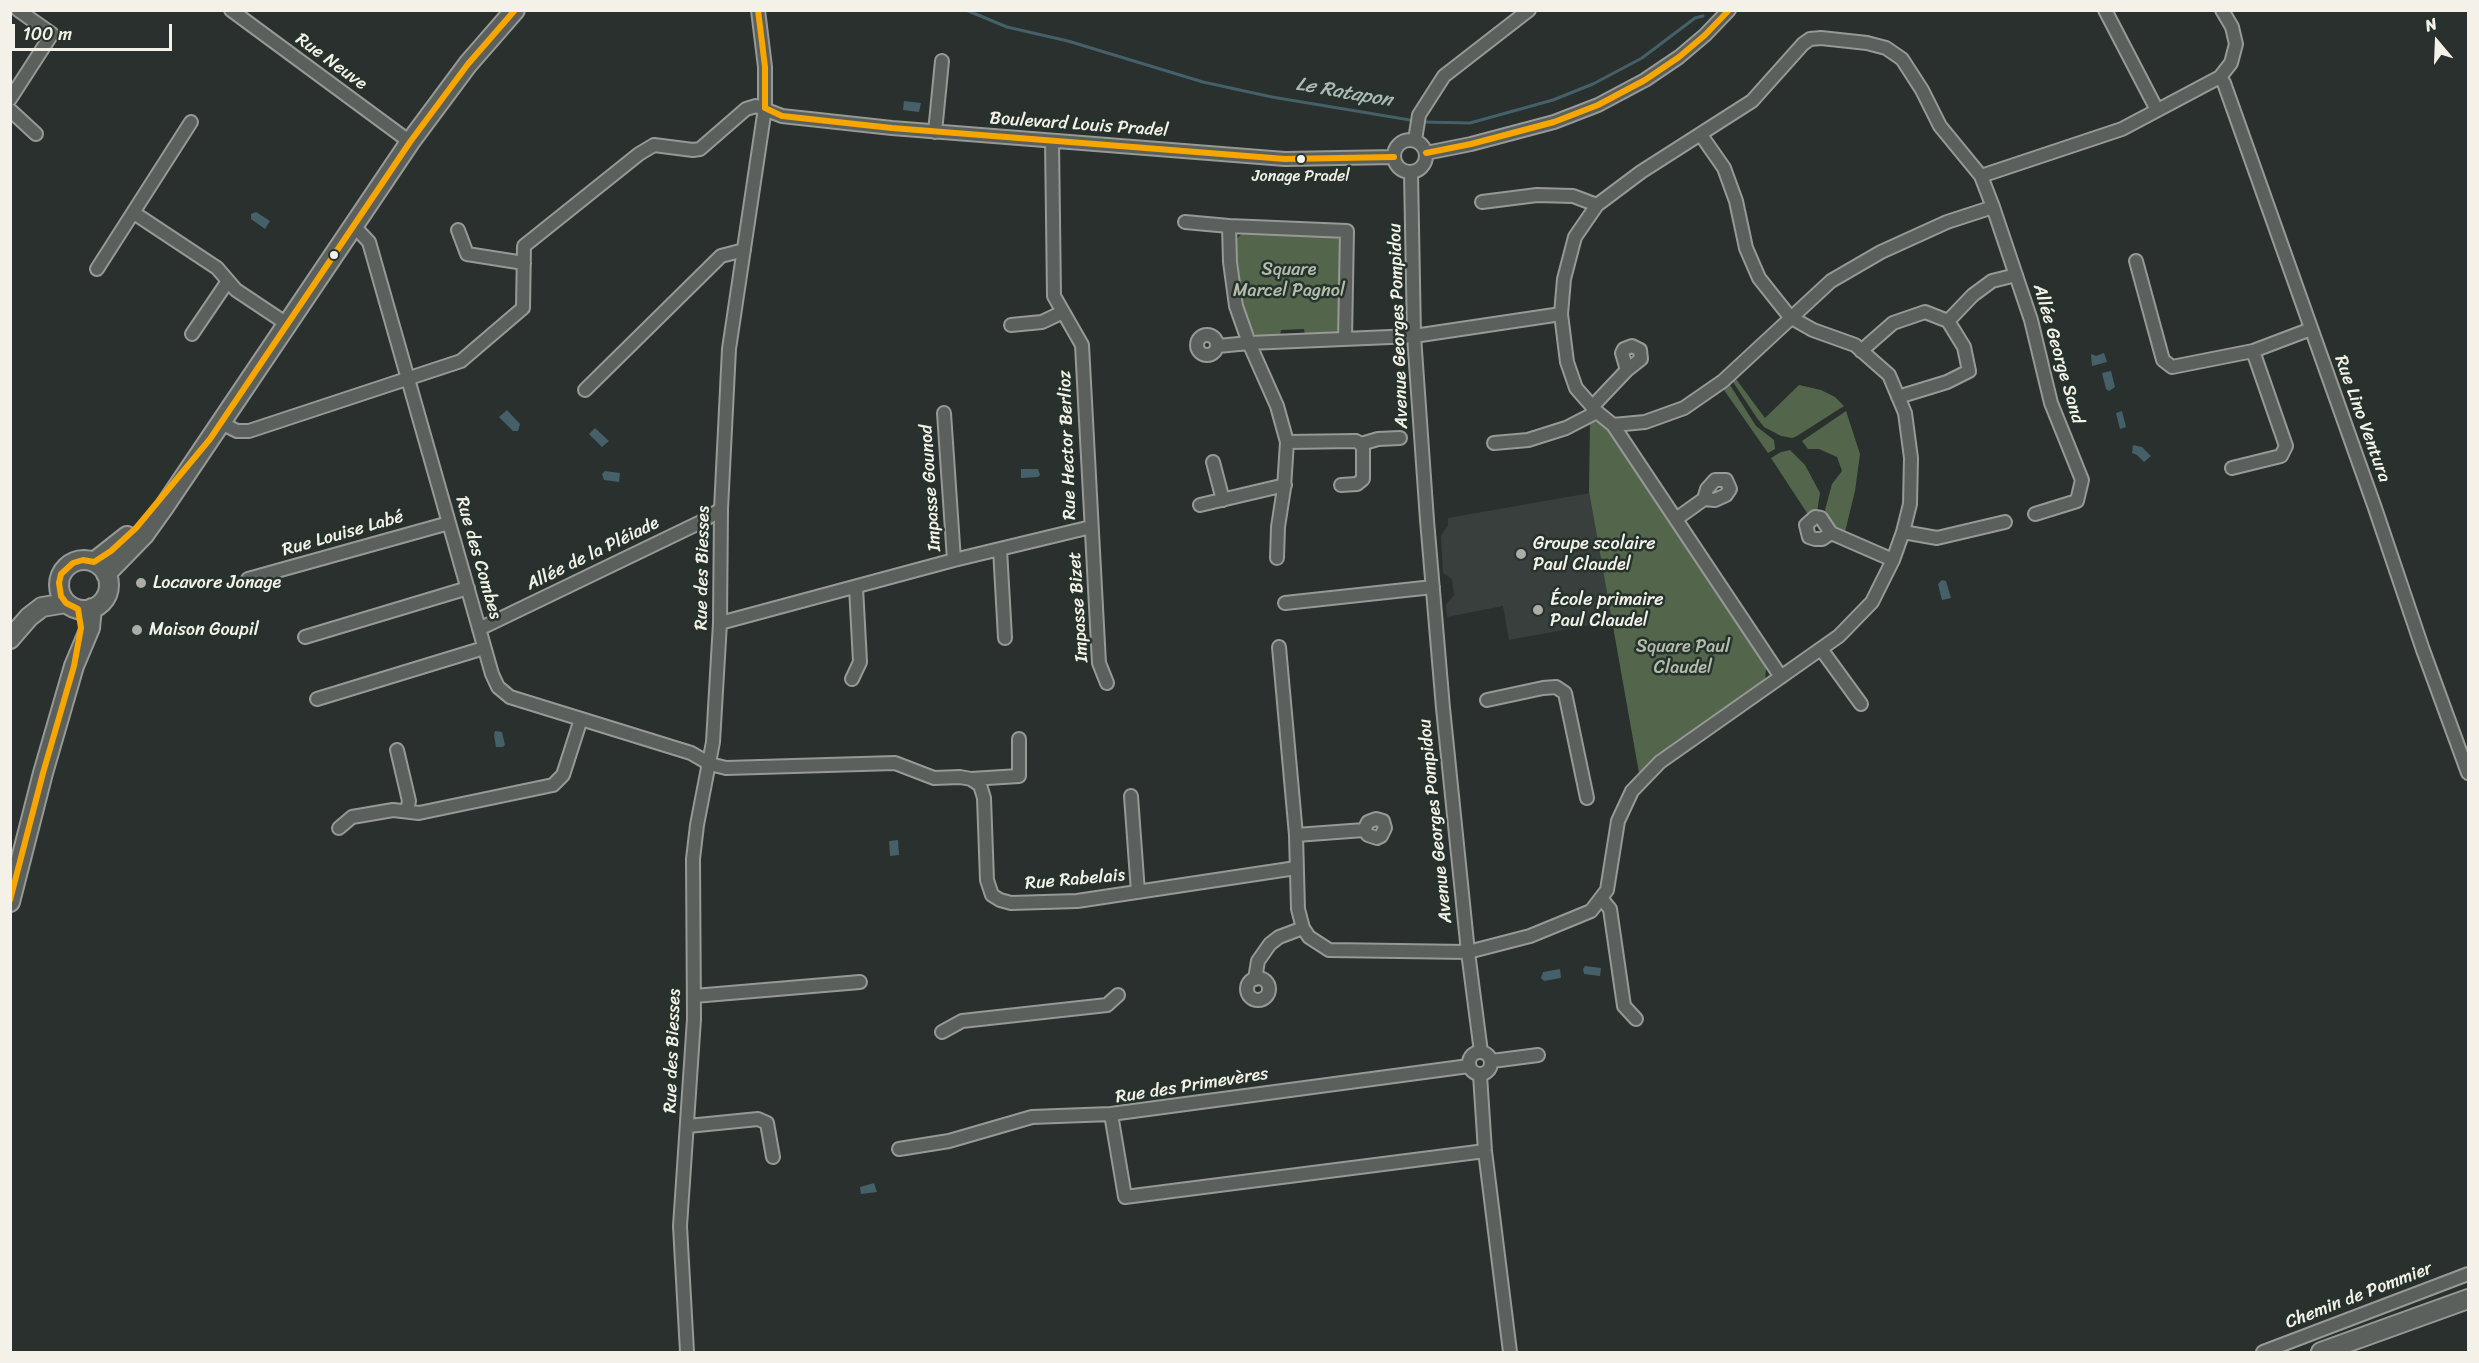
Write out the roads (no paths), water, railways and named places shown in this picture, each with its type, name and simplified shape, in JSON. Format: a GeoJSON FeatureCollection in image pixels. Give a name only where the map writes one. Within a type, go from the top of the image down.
{"type":"FeatureCollection","features":[{"type":"Feature","properties":{"kind":"main road"},"geometry":{"type":"LineString","coordinates":[[100,568],[144,535],[410,142],[468,64],[515,10]]}},
{"type":"Feature","properties":{"kind":"main road"},"geometry":{"type":"LineString","coordinates":[[10,639],[29,617],[42,607],[79,607],[98,605],[106,594],[108,581],[100,568],[83,560],[64,569],[59,583],[61,596],[79,607]]}},
{"type":"Feature","properties":{"kind":"main road"},"geometry":{"type":"LineString","coordinates":[[10,626],[25,607],[59,583]]}},
{"type":"Feature","properties":{"kind":"main road"},"geometry":{"type":"LineString","coordinates":[[10,902],[43,773],[74,666],[81,628],[79,607]]}},
{"type":"Feature","properties":{"kind":"main road"},"geometry":{"type":"LineString","coordinates":[[2321,1353],[2469,1299]]}},
{"type":"Feature","properties":{"kind":"street"},"geometry":{"type":"LineString","coordinates":[[10,99],[52,34],[18,10]]}},
{"type":"Feature","properties":{"kind":"street","name":"Rue Neuve"},"geometry":{"type":"LineString","coordinates":[[231,10],[410,142]]}},
{"type":"Feature","properties":{"kind":"street","name":"Rue des Biesses"},"geometry":{"type":"LineString","coordinates":[[687,1353],[680,1226],[688,1126],[694,996],[693,859],[697,825],[710,764],[720,623],[729,349],[765,108],[765,67],[758,10]]}},
{"type":"Feature","properties":{"kind":"street"},"geometry":{"type":"LineString","coordinates":[[1415,135],[1426,153],[1422,166],[1411,172],[1398,167],[1394,152],[1400,143],[1415,135],[1419,115],[1444,76],[1529,10]]}},
{"type":"Feature","properties":{"kind":"street"},"geometry":{"type":"LineString","coordinates":[[1426,153],[1472,144],[1554,122],[1598,105],[1645,80],[1679,57],[1729,10]]}},
{"type":"Feature","properties":{"kind":"street"},"geometry":{"type":"LineString","coordinates":[[2105,10],[2157,110]]}},
{"type":"Feature","properties":{"kind":"street"},"geometry":{"type":"LineString","coordinates":[[1981,176],[2122,129],[2220,77],[2231,63],[2236,44],[2232,27],[2222,10]]}},
{"type":"Feature","properties":{"kind":"street","name":"Allée George Sand"},"geometry":{"type":"LineString","coordinates":[[1613,425],[1576,388],[1567,362],[1561,314],[1564,279],[1575,237],[1597,205],[1641,172],[1752,101],[1807,41],[1821,38],[1868,43],[1886,48],[1902,59],[1922,90],[1940,126],[1981,176],[1993,207],[2031,320],[2051,403],[2082,480],[2077,501],[2035,514]]}},
{"type":"Feature","properties":{"kind":"street"},"geometry":{"type":"LineString","coordinates":[[935,132],[942,61]]}},
{"type":"Feature","properties":{"kind":"street","name":"Rue Lino Ventura"},"geometry":{"type":"LineString","coordinates":[[2220,77],[2423,650],[2469,773]]}},
{"type":"Feature","properties":{"kind":"street"},"geometry":{"type":"LineString","coordinates":[[221,423],[237,431],[249,431],[461,361],[523,308],[524,246],[639,154],[654,145],[700,149],[746,109],[756,106],[765,108]]}},
{"type":"Feature","properties":{"kind":"street","name":"Boulevard Louis Pradel"},"geometry":{"type":"LineString","coordinates":[[765,108],[782,116],[935,132],[1285,159],[1394,157]]}},
{"type":"Feature","properties":{"kind":"street"},"geometry":{"type":"LineString","coordinates":[[10,110],[36,134]]}},
{"type":"Feature","properties":{"kind":"street"},"geometry":{"type":"LineString","coordinates":[[97,269],[191,122]]}},
{"type":"Feature","properties":{"kind":"street"},"geometry":{"type":"LineString","coordinates":[[1279,648],[1296,835],[1298,909],[1303,928],[1310,937],[1329,950],[1468,952],[1530,936],[1591,911],[1607,890],[1618,821],[1632,791],[1660,762],[1839,636],[1872,602],[1893,560],[1910,504],[1911,458],[1905,413],[1889,375],[1855,345],[1813,330],[1790,317],[1759,278],[1746,248],[1736,201],[1724,168],[1701,135]]}},
{"type":"Feature","properties":{"kind":"street","name":"Rue Hector Berlioz"},"geometry":{"type":"LineString","coordinates":[[720,623],[954,560],[1091,527],[1082,345],[1054,296],[1052,141]]}},
{"type":"Feature","properties":{"kind":"street","name":"Avenue Georges Pompidou"},"geometry":{"type":"LineString","coordinates":[[1411,172],[1414,336],[1433,587],[1468,952],[1480,1052]]}},
{"type":"Feature","properties":{"kind":"street"},"geometry":{"type":"LineString","coordinates":[[1482,202],[1537,195],[1573,196],[1597,205]]}},
{"type":"Feature","properties":{"kind":"street"},"geometry":{"type":"LineString","coordinates":[[1781,677],[1613,425],[1646,422],[1684,408],[1726,378],[1831,281],[1881,252],[1947,222],[1993,207]]}},
{"type":"Feature","properties":{"kind":"street"},"geometry":{"type":"LineString","coordinates":[[134,213],[217,268],[236,290],[287,324]]}},
{"type":"Feature","properties":{"kind":"street"},"geometry":{"type":"LineString","coordinates":[[1185,222],[1347,231],[1345,339]]}},
{"type":"Feature","properties":{"kind":"street","name":"Rue des Combes"},"geometry":{"type":"LineString","coordinates":[[353,225],[369,242],[484,648],[498,687],[510,697],[691,753],[710,764]]}},
{"type":"Feature","properties":{"kind":"street"},"geometry":{"type":"LineString","coordinates":[[1229,226],[1230,262],[1236,306],[1248,343],[1277,406],[1287,442],[1277,558]]}},
{"type":"Feature","properties":{"kind":"street"},"geometry":{"type":"LineString","coordinates":[[458,230],[467,254],[524,263]]}},
{"type":"Feature","properties":{"kind":"street"},"geometry":{"type":"LineString","coordinates":[[585,390],[721,256],[744,250]]}},
{"type":"Feature","properties":{"kind":"street"},"geometry":{"type":"LineString","coordinates":[[2136,261],[2163,360],[2172,367],[2253,351],[2311,329]]}},
{"type":"Feature","properties":{"kind":"street"},"geometry":{"type":"LineString","coordinates":[[1948,321],[1992,280],[2016,275]]}},
{"type":"Feature","properties":{"kind":"street"},"geometry":{"type":"LineString","coordinates":[[192,334],[228,281]]}},
{"type":"Feature","properties":{"kind":"street"},"geometry":{"type":"LineString","coordinates":[[1011,325],[1042,322],[1063,312]]}},
{"type":"Feature","properties":{"kind":"street"},"geometry":{"type":"LineString","coordinates":[[1861,351],[1893,323],[1904,319],[1925,312],[1948,321],[1964,347],[1968,371],[1947,382],[1898,397]]}},
{"type":"Feature","properties":{"kind":"street"},"geometry":{"type":"LineString","coordinates":[[1218,346],[1414,336],[1561,314]]}},
{"type":"Feature","properties":{"kind":"street"},"geometry":{"type":"LineString","coordinates":[[2232,468],[2281,456],[2286,446],[2253,351]]}},
{"type":"Feature","properties":{"kind":"street"},"geometry":{"type":"LineString","coordinates":[[1494,443],[1528,440],[1566,428],[1595,409],[1627,370]]}},
{"type":"Feature","properties":{"kind":"street","name":"Impasse Gounod"},"geometry":{"type":"LineString","coordinates":[[944,413],[954,560]]}},
{"type":"Feature","properties":{"kind":"street"},"geometry":{"type":"LineString","coordinates":[[1361,444],[1378,439],[1400,438]]}},
{"type":"Feature","properties":{"kind":"street"},"geometry":{"type":"LineString","coordinates":[[1287,442],[1356,441],[1361,444],[1363,480],[1357,484],[1341,485]]}},
{"type":"Feature","properties":{"kind":"street"},"geometry":{"type":"LineString","coordinates":[[1213,462],[1223,500]]}},
{"type":"Feature","properties":{"kind":"street"},"geometry":{"type":"LineString","coordinates":[[1200,506],[1285,485]]}},
{"type":"Feature","properties":{"kind":"street"},"geometry":{"type":"LineString","coordinates":[[1676,519],[1704,499]]}},
{"type":"Feature","properties":{"kind":"street","name":"Allée de la Pléiade"},"geometry":{"type":"LineString","coordinates":[[480,629],[703,521],[722,509]]}},
{"type":"Feature","properties":{"kind":"street"},"geometry":{"type":"LineString","coordinates":[[1903,532],[1937,538],[2005,522]]}},
{"type":"Feature","properties":{"kind":"street","name":"Rue Louise Labé"},"geometry":{"type":"LineString","coordinates":[[248,579],[449,523]]}},
{"type":"Feature","properties":{"kind":"street","name":"Impasse Bizet"},"geometry":{"type":"LineString","coordinates":[[1091,527],[1099,663],[1107,683]]}},
{"type":"Feature","properties":{"kind":"street"},"geometry":{"type":"LineString","coordinates":[[1831,533],[1893,560]]}},
{"type":"Feature","properties":{"kind":"street"},"geometry":{"type":"LineString","coordinates":[[1000,549],[1005,638]]}},
{"type":"Feature","properties":{"kind":"street"},"geometry":{"type":"LineString","coordinates":[[852,679],[860,662],[856,587]]}},
{"type":"Feature","properties":{"kind":"street"},"geometry":{"type":"LineString","coordinates":[[1285,603],[1433,587]]}},
{"type":"Feature","properties":{"kind":"street"},"geometry":{"type":"LineString","coordinates":[[305,637],[468,588]]}},
{"type":"Feature","properties":{"kind":"street"},"geometry":{"type":"LineString","coordinates":[[317,699],[484,648]]}},
{"type":"Feature","properties":{"kind":"street"},"geometry":{"type":"LineString","coordinates":[[1821,649],[1861,704]]}},
{"type":"Feature","properties":{"kind":"street"},"geometry":{"type":"LineString","coordinates":[[1487,700],[1543,688],[1557,687],[1565,693],[1587,798]]}},
{"type":"Feature","properties":{"kind":"street"},"geometry":{"type":"LineString","coordinates":[[339,828],[352,817],[393,810],[418,813],[553,785],[563,775],[581,719]]}},
{"type":"Feature","properties":{"kind":"street"},"geometry":{"type":"LineString","coordinates":[[710,764],[726,768],[895,763],[934,778],[970,779],[1019,776],[1018,740]]}},
{"type":"Feature","properties":{"kind":"street"},"geometry":{"type":"LineString","coordinates":[[397,750],[409,801],[407,812]]}},
{"type":"Feature","properties":{"kind":"street","name":"Rue Rabelais"},"geometry":{"type":"LineString","coordinates":[[970,779],[980,785],[984,798],[987,880],[992,895],[1000,900],[1011,903],[1077,902],[1296,868]]}},
{"type":"Feature","properties":{"kind":"street"},"geometry":{"type":"LineString","coordinates":[[1131,795],[1138,892]]}},
{"type":"Feature","properties":{"kind":"street"},"geometry":{"type":"LineString","coordinates":[[1296,835],[1364,830]]}},
{"type":"Feature","properties":{"kind":"street"},"geometry":{"type":"LineString","coordinates":[[1601,898],[1610,909],[1624,1005],[1636,1019]]}},
{"type":"Feature","properties":{"kind":"street"},"geometry":{"type":"LineString","coordinates":[[1255,979],[1258,962],[1270,944],[1279,937],[1303,928]]}},
{"type":"Feature","properties":{"kind":"street"},"geometry":{"type":"LineString","coordinates":[[694,996],[860,982]]}},
{"type":"Feature","properties":{"kind":"street"},"geometry":{"type":"LineString","coordinates":[[942,1032],[962,1021],[1107,1005],[1118,995]]}},
{"type":"Feature","properties":{"kind":"street"},"geometry":{"type":"LineString","coordinates":[[1480,1052],[1488,1054],[1492,1061],[1489,1071],[1480,1075],[1473,1072],[1469,1066],[1471,1056],[1480,1052]]}},
{"type":"Feature","properties":{"kind":"street"},"geometry":{"type":"LineString","coordinates":[[1492,1061],[1538,1055]]}},
{"type":"Feature","properties":{"kind":"street","name":"Rue des Primevères"},"geometry":{"type":"LineString","coordinates":[[1469,1066],[1111,1114],[1125,1197],[1485,1151]]}},
{"type":"Feature","properties":{"kind":"street"},"geometry":{"type":"LineString","coordinates":[[1480,1075],[1485,1151],[1510,1353]]}},
{"type":"Feature","properties":{"kind":"street"},"geometry":{"type":"LineString","coordinates":[[899,1149],[949,1141],[1032,1117],[1111,1114]]}},
{"type":"Feature","properties":{"kind":"street","name":"Rue des Biesses"},"geometry":{"type":"LineString","coordinates":[[688,1126],[758,1119],[767,1123],[773,1157]]}},
{"type":"Feature","properties":{"kind":"street","name":"Chemin de Pommier"},"geometry":{"type":"LineString","coordinates":[[2263,1353],[2469,1274]]}},
{"type":"Feature","properties":{"kind":"water"},"geometry":{"type":"Polygon","coordinates":[[[904,101],[921,103],[919,112],[903,110],[904,101]]]}},
{"type":"Feature","properties":{"kind":"water"},"geometry":{"type":"Polygon","coordinates":[[[256,212],[270,221],[265,229],[251,219],[251,214],[256,212]]]}},
{"type":"Feature","properties":{"kind":"water"},"geometry":{"type":"Polygon","coordinates":[[[2104,353],[2107,362],[2092,366],[2091,354],[2096,356],[2104,353]]]}},
{"type":"Feature","properties":{"kind":"water"},"geometry":{"type":"Polygon","coordinates":[[[2111,371],[2115,387],[2109,391],[2106,389],[2102,373],[2111,371]]]}},
{"type":"Feature","properties":{"kind":"water"},"geometry":{"type":"Polygon","coordinates":[[[507,410],[520,424],[518,431],[513,431],[499,417],[507,410]]]}},
{"type":"Feature","properties":{"kind":"water"},"geometry":{"type":"Polygon","coordinates":[[[2122,411],[2126,427],[2120,429],[2116,413],[2122,411]]]}},
{"type":"Feature","properties":{"kind":"water"},"geometry":{"type":"Polygon","coordinates":[[[595,428],[609,441],[602,447],[589,434],[595,428]]]}},
{"type":"Feature","properties":{"kind":"water"},"geometry":{"type":"Polygon","coordinates":[[[2133,445],[2142,447],[2151,456],[2144,462],[2132,453],[2133,445]]]}},
{"type":"Feature","properties":{"kind":"water"},"geometry":{"type":"Polygon","coordinates":[[[1021,469],[1038,469],[1040,475],[1021,478],[1021,469]]]}},
{"type":"Feature","properties":{"kind":"water"},"geometry":{"type":"Polygon","coordinates":[[[605,471],[620,473],[619,482],[604,480],[602,474],[605,471]]]}},
{"type":"Feature","properties":{"kind":"water"},"geometry":{"type":"Polygon","coordinates":[[[1942,580],[1946,581],[1951,598],[1942,600],[1938,584],[1942,580]]]}},
{"type":"Feature","properties":{"kind":"water"},"geometry":{"type":"Polygon","coordinates":[[[495,731],[502,732],[505,745],[503,747],[496,747],[495,731]]]}},
{"type":"Feature","properties":{"kind":"water"},"geometry":{"type":"Polygon","coordinates":[[[898,840],[899,855],[890,856],[889,841],[898,840]]]}},
{"type":"Feature","properties":{"kind":"water"},"geometry":{"type":"Polygon","coordinates":[[[1585,966],[1601,968],[1600,976],[1584,974],[1585,966]]]}},
{"type":"Feature","properties":{"kind":"water"},"geometry":{"type":"Polygon","coordinates":[[[1560,969],[1561,978],[1544,981],[1541,978],[1543,972],[1560,969]]]}},
{"type":"Feature","properties":{"kind":"water"},"geometry":{"type":"Polygon","coordinates":[[[874,1183],[877,1192],[861,1194],[860,1187],[874,1183]]]}},
{"type":"Feature","properties":{"kind":"waterway","name":"Le Ratapon"},"geometry":{"type":"LineString","coordinates":[[966,10],[1007,27],[1068,41],[1203,82],[1272,97],[1416,121]]}},
{"type":"Feature","properties":{"kind":"waterway","name":"Le Ratapon"},"geometry":{"type":"LineString","coordinates":[[1423,122],[1470,123],[1553,100],[1593,84],[1642,58],[1695,18],[1703,16]]}},
{"type":"Feature","properties":{"kind":"place","name":"Jonage Pradel"},"geometry":{"type":"Point","coordinates":[1301,159]}},
{"type":"Feature","properties":{"kind":"place","name":"Groupe scolaire Paul Claudel"},"geometry":{"type":"Point","coordinates":[1521,554]}},
{"type":"Feature","properties":{"kind":"place","name":"Locavore Jonage"},"geometry":{"type":"Point","coordinates":[141,583]}},
{"type":"Feature","properties":{"kind":"place","name":"École primaire Paul Claudel"},"geometry":{"type":"Point","coordinates":[1538,610]}},
{"type":"Feature","properties":{"kind":"place","name":"Maison Goupil"},"geometry":{"type":"Point","coordinates":[137,630]}},
{"type":"Feature","properties":{"kind":"park label","name":"Square Marcel Pagnol"},"geometry":{"type":"Point","coordinates":[1289,280]}},
{"type":"Feature","properties":{"kind":"park label","name":"Square Paul Claudel"},"geometry":{"type":"Point","coordinates":[1683,657]}}]}
